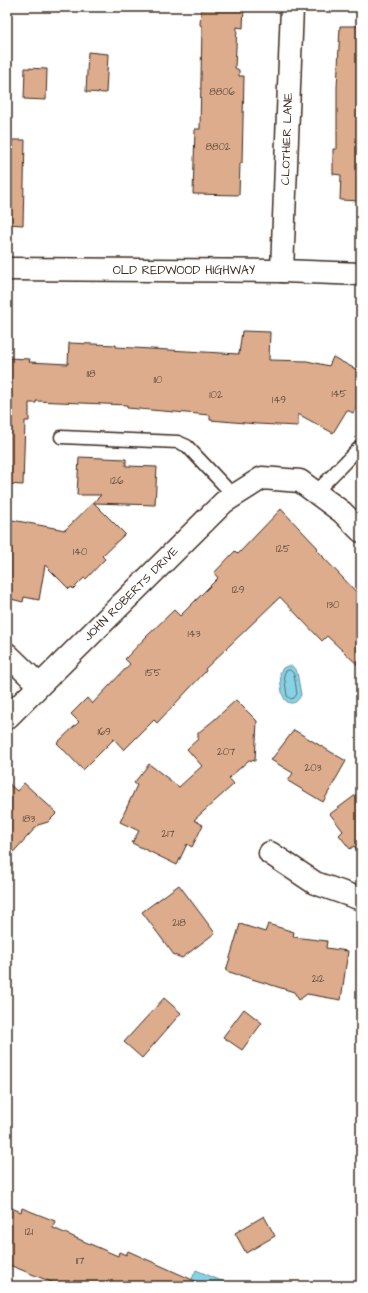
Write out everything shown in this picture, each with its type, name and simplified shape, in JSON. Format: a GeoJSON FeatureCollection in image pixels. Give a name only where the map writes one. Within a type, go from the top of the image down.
{"type":"FeatureCollection","features":[{"type":"Feature","properties":{"kind":"street","name":"CLOTHIER LANE"},"geometry":{"type":"LineString","coordinates":[[282,271],[292,7]]}},
{"type":"Feature","properties":{"kind":"street","name":"OLD REDWOOD HIGHWAY"},"geometry":{"type":"LineString","coordinates":[[7,269],[282,271],[361,274]]}},
{"type":"Feature","properties":{"kind":"street","name":"JOHN ROBERTS DRIVE"},"geometry":{"type":"LineString","coordinates":[[7,718],[224,502],[262,478],[300,481],[316,492]]}},
{"type":"Feature","properties":{"kind":"street"},"geometry":{"type":"LineString","coordinates":[[316,492],[342,512],[361,531]]}},
{"type":"Feature","properties":{"kind":"street"},"geometry":{"type":"LineString","coordinates":[[7,654],[39,685]]}},
{"type":"Feature","properties":{"kind":"street"},"geometry":{"type":"LineString","coordinates":[[270,853],[315,883],[361,899]]}},
{"type":"Feature","properties":{"kind":"lane"},"geometry":{"type":"LineString","coordinates":[[61,437],[178,442],[190,450],[234,496]]}},
{"type":"Feature","properties":{"kind":"lane"},"geometry":{"type":"LineString","coordinates":[[316,492],[361,446]]}},
{"type":"Feature","properties":{"kind":"water"},"geometry":{"type":"Polygon","coordinates":[[[292,666],[297,672],[301,695],[293,703],[285,700],[282,691],[280,673],[283,668],[292,666]]]}},
{"type":"Feature","properties":{"kind":"water"},"geometry":{"type":"Polygon","coordinates":[[[196,1270],[224,1282],[222,1286],[204,1286],[191,1281],[196,1270]]]}},
{"type":"Feature","properties":{"kind":"building"},"geometry":{"type":"Polygon","coordinates":[[[201,7],[244,7],[243,28],[237,27],[235,68],[239,70],[239,76],[244,76],[242,163],[240,163],[239,195],[193,194],[195,129],[200,129],[201,7]]]}},
{"type":"Feature","properties":{"kind":"building"},"geometry":{"type":"Polygon","coordinates":[[[340,26],[361,26],[361,201],[340,200],[341,175],[333,174],[333,149],[337,149],[337,88],[340,26]]]}},
{"type":"Feature","properties":{"kind":"building"},"geometry":{"type":"Polygon","coordinates":[[[88,52],[108,54],[106,93],[86,92],[88,52]]]}},
{"type":"Feature","properties":{"kind":"building"},"geometry":{"type":"Polygon","coordinates":[[[25,68],[47,69],[46,100],[24,99],[25,68]]]}},
{"type":"Feature","properties":{"kind":"building"},"geometry":{"type":"Polygon","coordinates":[[[7,140],[25,140],[23,225],[7,224],[7,140]]]}},
{"type":"Feature","properties":{"kind":"building"},"geometry":{"type":"Polygon","coordinates":[[[242,331],[270,332],[269,360],[307,361],[329,366],[333,357],[361,372],[361,399],[353,413],[347,410],[333,433],[298,414],[298,426],[257,424],[210,420],[210,415],[127,408],[127,405],[36,401],[36,403],[29,403],[29,421],[25,421],[23,485],[7,484],[7,358],[30,359],[29,362],[68,364],[69,343],[239,354],[242,331]]]}},
{"type":"Feature","properties":{"kind":"building"},"geometry":{"type":"Polygon","coordinates":[[[79,457],[126,459],[126,466],[157,467],[155,505],[94,503],[125,534],[102,556],[105,559],[86,579],[84,578],[73,589],[72,587],[69,589],[45,565],[39,600],[24,597],[23,602],[7,598],[7,519],[65,530],[101,495],[77,495],[79,457]]]}},
{"type":"Feature","properties":{"kind":"building"},"geometry":{"type":"Polygon","coordinates":[[[281,509],[318,548],[316,549],[323,557],[361,597],[361,668],[327,636],[322,641],[280,597],[205,669],[206,671],[157,723],[154,720],[124,750],[114,739],[83,770],[57,743],[79,722],[71,714],[87,698],[92,704],[130,664],[125,659],[146,637],[174,610],[180,616],[218,578],[214,573],[235,551],[238,554],[281,509]]]}},
{"type":"Feature","properties":{"kind":"building"},"geometry":{"type":"Polygon","coordinates":[[[236,700],[257,721],[255,761],[249,760],[229,778],[234,784],[194,820],[203,825],[192,847],[187,844],[177,865],[132,843],[139,831],[120,822],[137,785],[134,783],[149,764],[179,787],[202,766],[187,749],[198,739],[198,733],[236,700]]]}},
{"type":"Feature","properties":{"kind":"building"},"geometry":{"type":"Polygon","coordinates":[[[294,730],[346,761],[323,802],[288,781],[293,773],[271,760],[294,730]]]}},
{"type":"Feature","properties":{"kind":"building"},"geometry":{"type":"Polygon","coordinates":[[[7,782],[17,791],[24,783],[57,813],[48,822],[38,825],[7,859],[7,782]]]}},
{"type":"Feature","properties":{"kind":"building"},"geometry":{"type":"Polygon","coordinates":[[[361,791],[361,855],[354,846],[350,849],[339,835],[343,831],[330,814],[361,791]]]}},
{"type":"Feature","properties":{"kind":"building"},"geometry":{"type":"Polygon","coordinates":[[[179,885],[215,933],[182,958],[174,955],[142,912],[179,885]]]}},
{"type":"Feature","properties":{"kind":"building"},"geometry":{"type":"Polygon","coordinates":[[[240,924],[265,932],[268,924],[294,932],[293,937],[327,941],[326,948],[348,951],[341,1000],[307,994],[299,1000],[294,992],[226,971],[240,924]]]}},
{"type":"Feature","properties":{"kind":"building"},"geometry":{"type":"Polygon","coordinates":[[[164,998],[181,1013],[142,1058],[124,1042],[164,998]]]}},
{"type":"Feature","properties":{"kind":"building"},"geometry":{"type":"Polygon","coordinates":[[[244,1009],[262,1023],[242,1050],[223,1037],[244,1009]]]}},
{"type":"Feature","properties":{"kind":"building"},"geometry":{"type":"Polygon","coordinates":[[[7,1206],[21,1212],[22,1208],[55,1221],[53,1228],[118,1256],[119,1252],[126,1255],[128,1251],[206,1286],[61,1286],[7,1264],[7,1206]]]}},
{"type":"Feature","properties":{"kind":"building"},"geometry":{"type":"Polygon","coordinates":[[[264,1216],[275,1236],[246,1253],[235,1233],[264,1216]]]}}]}
